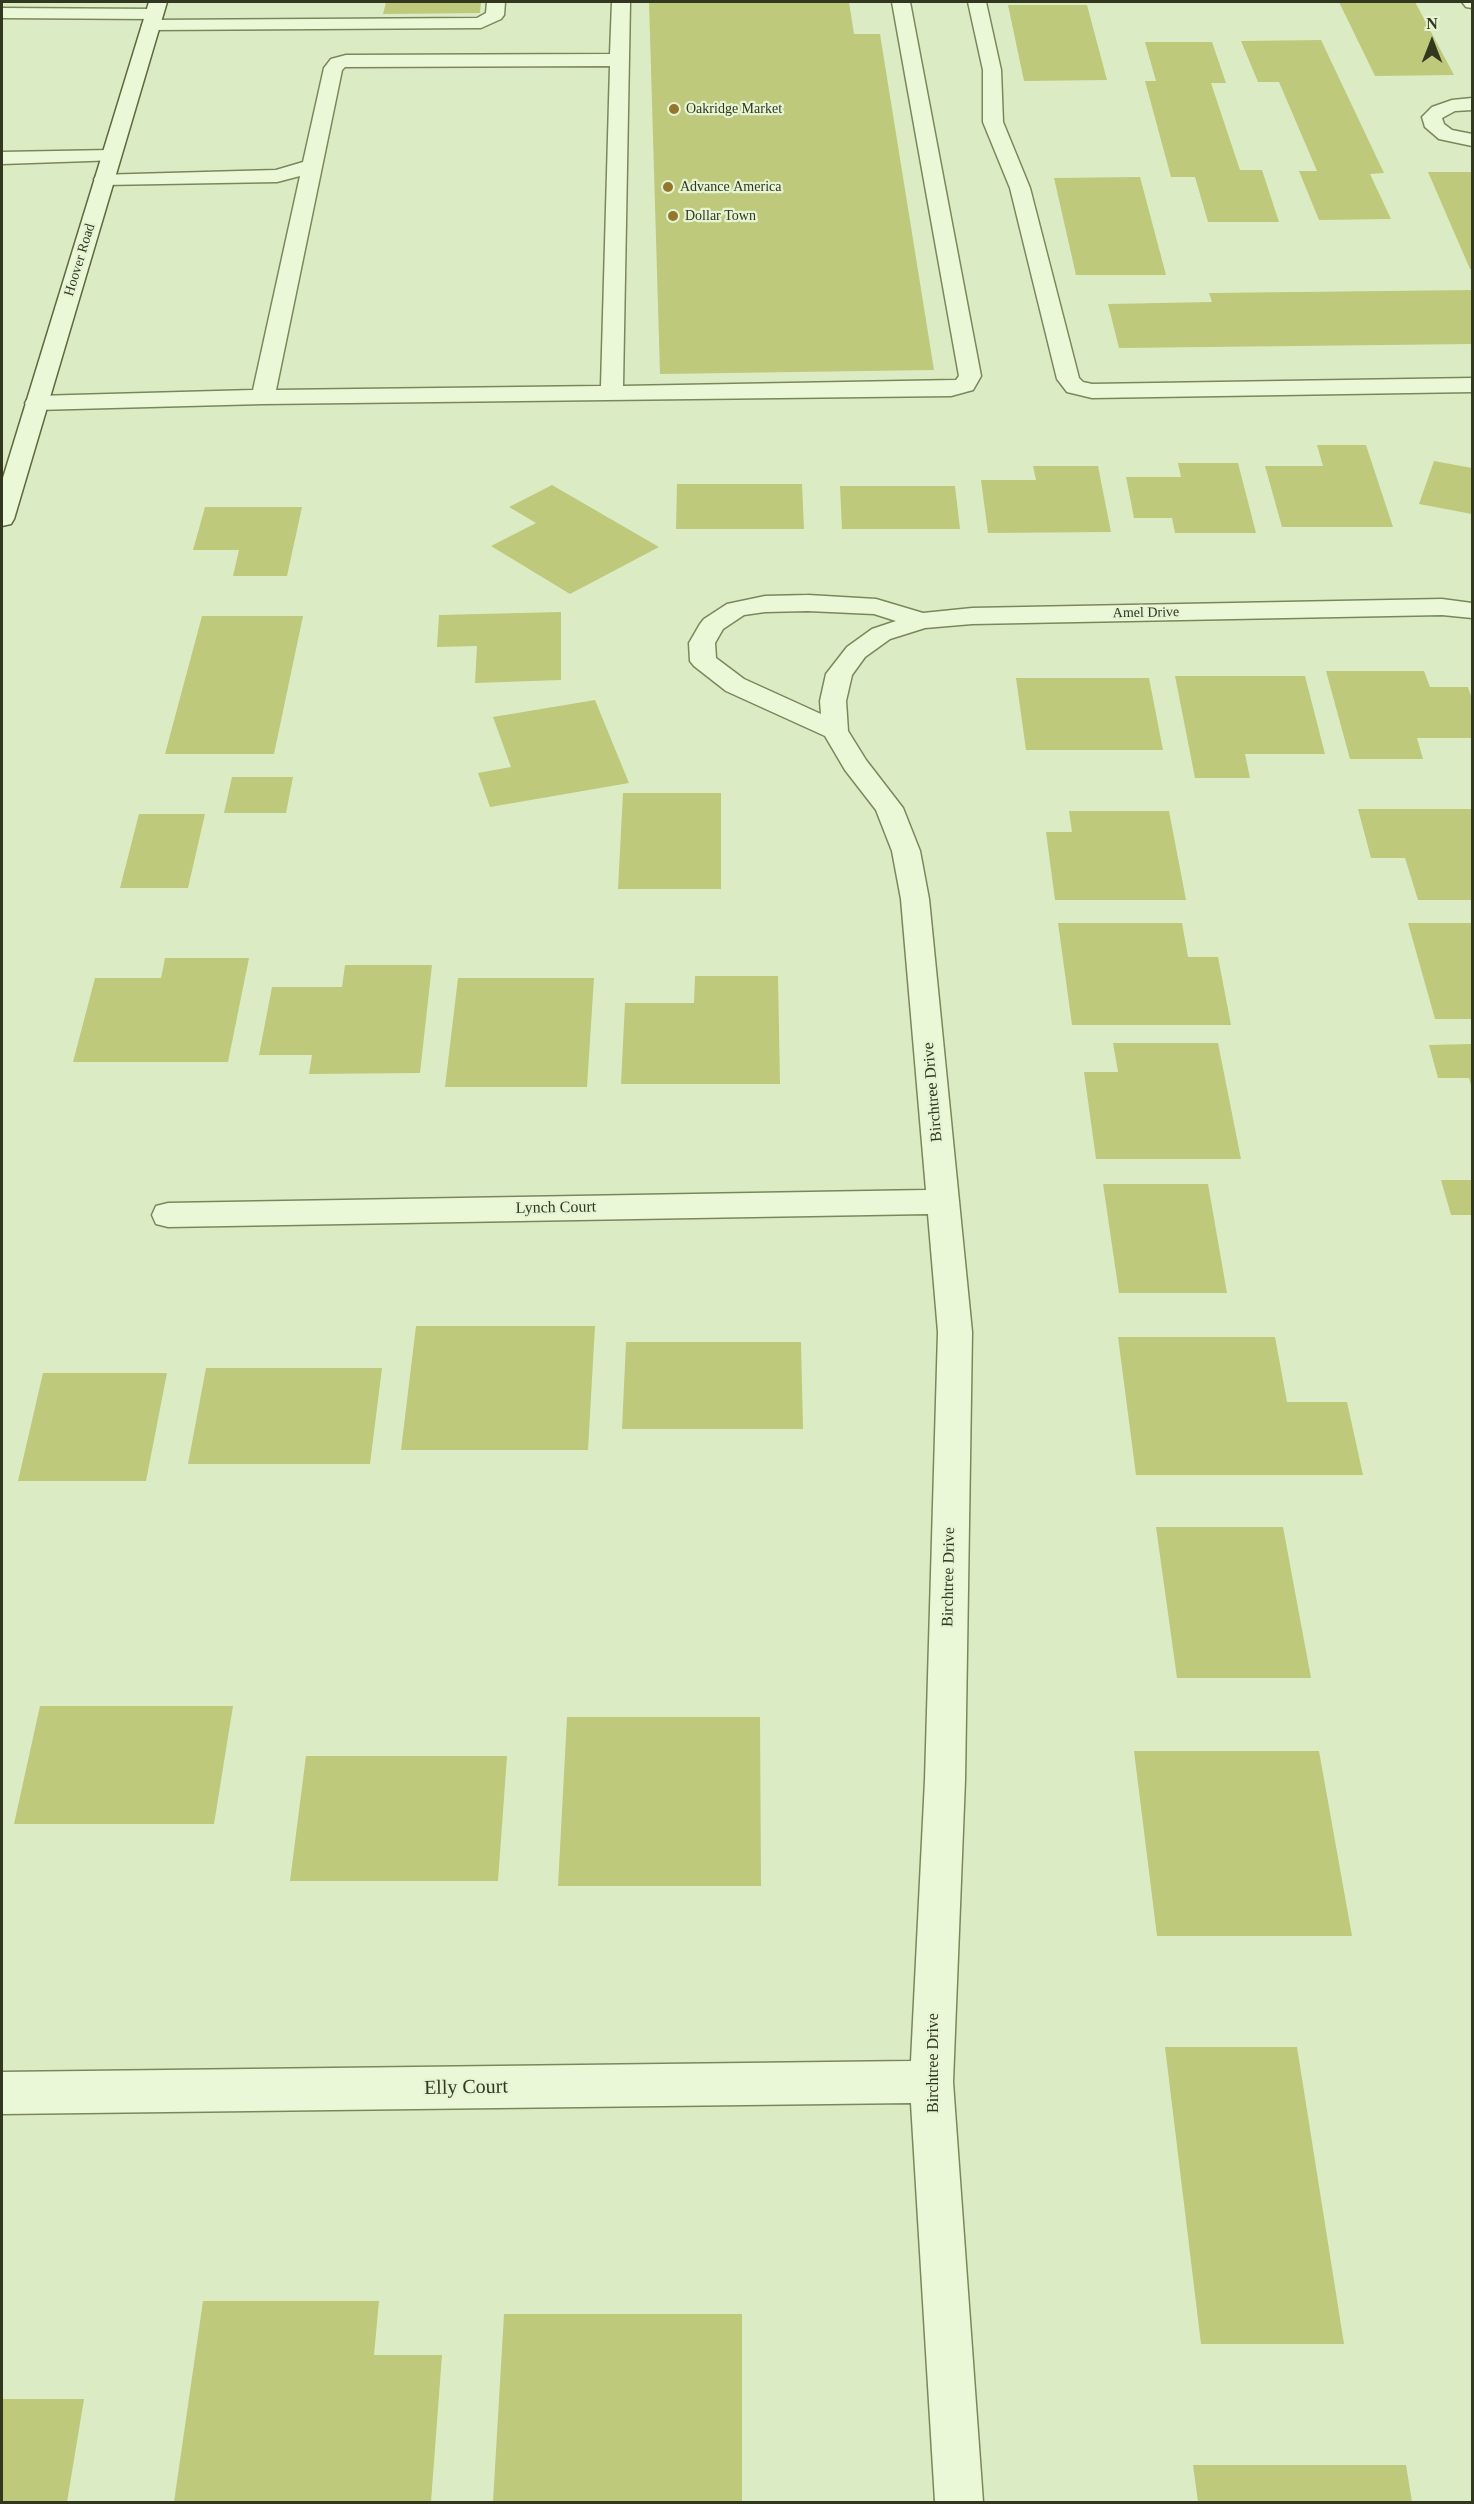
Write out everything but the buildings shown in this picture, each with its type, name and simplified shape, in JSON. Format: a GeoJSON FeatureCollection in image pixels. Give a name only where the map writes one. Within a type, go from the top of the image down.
{"type":"FeatureCollection","features":[{"type":"Feature","properties":{"kind":"street"},"geometry":{"type":"LineString","coordinates":[[2,13],[154,14],[481,23],[495,15],[496,2]]}},
{"type":"Feature","properties":{"kind":"street"},"geometry":{"type":"LineString","coordinates":[[612,394],[621,2]]}},
{"type":"Feature","properties":{"kind":"street"},"geometry":{"type":"LineString","coordinates":[[36,403],[262,397],[951,389],[965,385],[970,376],[901,2]]}},
{"type":"Feature","properties":{"kind":"street"},"geometry":{"type":"LineString","coordinates":[[977,2],[992,70],[993,122],[1020,188],[1068,379],[1075,387],[1092,391],[1473,386]]}},
{"type":"Feature","properties":{"kind":"street","name":"Hoover Road"},"geometry":{"type":"LineString","coordinates":[[2,519],[154,14]]}},
{"type":"Feature","properties":{"kind":"street"},"geometry":{"type":"LineString","coordinates":[[262,397],[333,68],[338,63],[346,61],[619,60]]}},
{"type":"Feature","properties":{"kind":"street"},"geometry":{"type":"LineString","coordinates":[[1473,104],[1452,106],[1439,111],[1432,117],[1435,127],[1446,135],[1473,140]]}},
{"type":"Feature","properties":{"kind":"street"},"geometry":{"type":"LineString","coordinates":[[2,158],[277,176],[311,166]]}},
{"type":"Feature","properties":{"kind":"street"},"geometry":{"type":"LineString","coordinates":[[835,731],[735,686],[703,661],[702,643],[713,624],[736,609],[765,604],[808,603],[876,607],[922,621]]}},
{"type":"Feature","properties":{"kind":"street","name":"Amel Drive"},"geometry":{"type":"LineString","coordinates":[[840,674],[856,652],[881,634],[922,621],[984,616],[1442,607],[1473,610]]}},
{"type":"Feature","properties":{"kind":"street","name":"Birchtree Drive"},"geometry":{"type":"LineString","coordinates":[[840,674],[833,700],[835,731],[855,764],[889,808],[906,851],[915,898],[955,1332],[945,1780],[931,2082],[959,2502]]}},
{"type":"Feature","properties":{"kind":"street","name":"Lynch Court"},"geometry":{"type":"LineString","coordinates":[[168,1215],[943,1202]]}},
{"type":"Feature","properties":{"kind":"street","name":"Elly Court"},"geometry":{"type":"LineString","coordinates":[[2,2093],[931,2082]]}},
{"type":"Feature","properties":{"kind":"place","name":"Oakridge Market"},"geometry":{"type":"Point","coordinates":[674,109]}},
{"type":"Feature","properties":{"kind":"place","name":"Advance America"},"geometry":{"type":"Point","coordinates":[668,187]}},
{"type":"Feature","properties":{"kind":"place","name":"Dollar Town"},"geometry":{"type":"Point","coordinates":[673,216]}}]}
